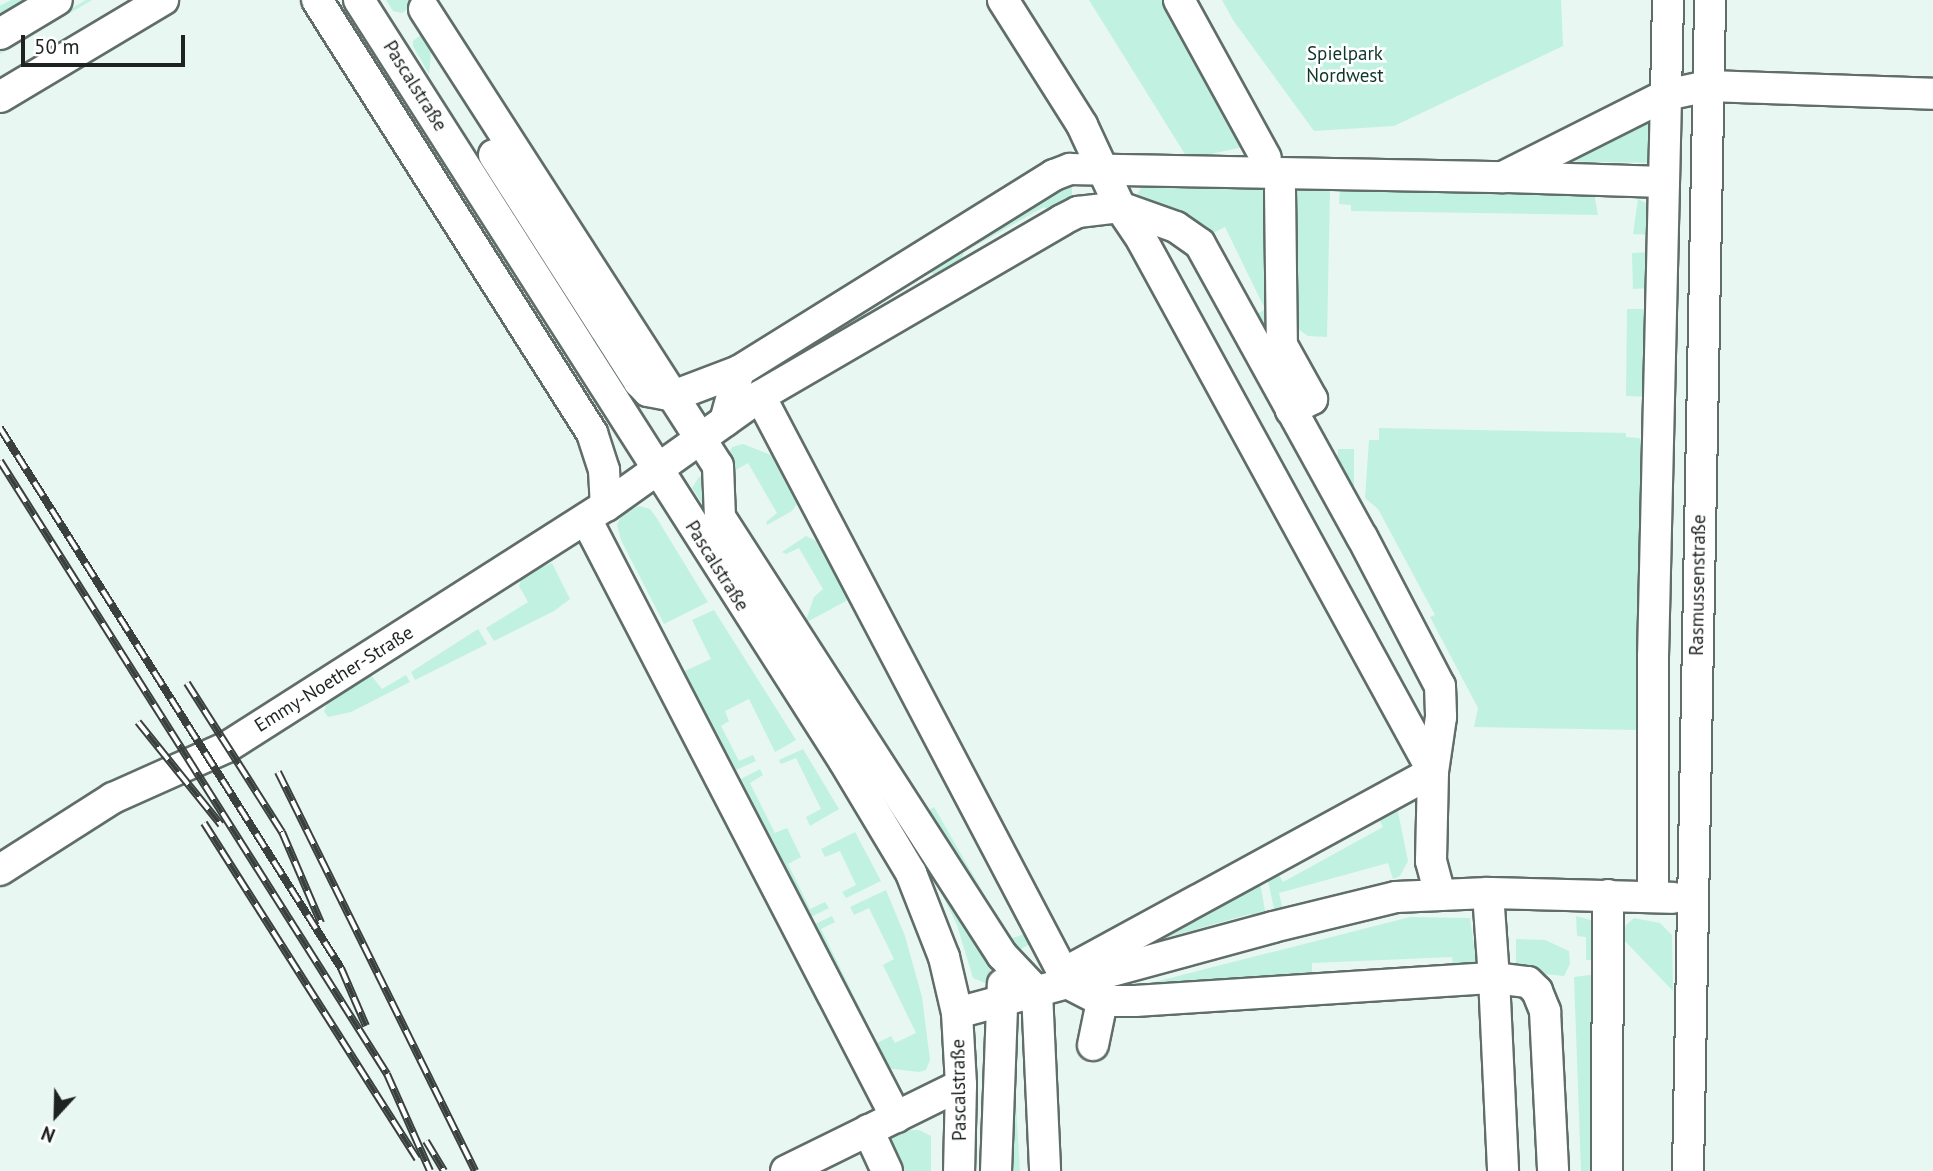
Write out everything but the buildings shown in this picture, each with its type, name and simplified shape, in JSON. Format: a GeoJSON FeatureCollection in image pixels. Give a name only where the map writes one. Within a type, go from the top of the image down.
{"type":"FeatureCollection","features":[{"type":"Feature","properties":{"kind":"street"},"geometry":{"type":"LineString","coordinates":[[0,34],[57,0]]}},
{"type":"Feature","properties":{"kind":"street"},"geometry":{"type":"LineString","coordinates":[[0,97],[163,0]]}},
{"type":"Feature","properties":{"kind":"street"},"geometry":{"type":"LineString","coordinates":[[317,0],[592,433],[604,470],[596,513],[895,1117]]}},
{"type":"Feature","properties":{"kind":"street","name":"Pascalstraße"},"geometry":{"type":"LineString","coordinates":[[359,0],[656,470],[844,761],[911,873],[944,957],[957,1013],[961,1085],[959,1171]]}},
{"type":"Feature","properties":{"kind":"street"},"geometry":{"type":"LineString","coordinates":[[1003,0],[1082,125],[1106,171],[1120,207],[1142,240],[1433,772]]}},
{"type":"Feature","properties":{"kind":"street"},"geometry":{"type":"LineString","coordinates":[[1179,0],[1266,158]]}},
{"type":"Feature","properties":{"kind":"street"},"geometry":{"type":"LineString","coordinates":[[1653,897],[1653,657],[1668,0]]}},
{"type":"Feature","properties":{"kind":"street","name":"Rasmussenstraße"},"geometry":{"type":"LineString","coordinates":[[1688,1171],[1710,0]]}},
{"type":"Feature","properties":{"kind":"street"},"geometry":{"type":"LineString","coordinates":[[347,47],[430,5],[447,45],[440,72],[639,382],[661,394],[701,439],[718,466],[720,517],[1002,956],[1037,992],[1045,1171]]}},
{"type":"Feature","properties":{"kind":"street"},"geometry":{"type":"LineString","coordinates":[[1503,177],[1666,95],[1708,86],[1933,94]]}},
{"type":"Feature","properties":{"kind":"street"},"geometry":{"type":"LineString","coordinates":[[592,433],[620,412],[661,394],[739,371],[1054,174],[1070,169],[1664,182]]}},
{"type":"Feature","properties":{"kind":"street"},"geometry":{"type":"LineString","coordinates":[[1272,350],[1280,190]]}},
{"type":"Feature","properties":{"kind":"street"},"geometry":{"type":"LineString","coordinates":[[1120,207],[1176,227],[1200,244],[1272,350],[1302,404],[1440,686],[1441,717],[1433,772],[1431,861],[1440,895]]}},
{"type":"Feature","properties":{"kind":"street","name":"Emmy-Noether-Straße"},"geometry":{"type":"LineString","coordinates":[[0,870],[113,798],[227,747],[596,513],[760,396],[1062,220],[1078,212],[1120,207]]}},
{"type":"Feature","properties":{"kind":"street"},"geometry":{"type":"LineString","coordinates":[[725,421],[739,371]]}},
{"type":"Feature","properties":{"kind":"street"},"geometry":{"type":"LineString","coordinates":[[760,396],[1066,978],[1102,1001],[1494,978],[1528,982],[1537,991],[1545,1010],[1553,1171]]}},
{"type":"Feature","properties":{"kind":"street"},"geometry":{"type":"LineString","coordinates":[[1653,657],[1697,660]]}},
{"type":"Feature","properties":{"kind":"street"},"geometry":{"type":"LineString","coordinates":[[957,1013],[1037,992],[1066,978],[1433,772]]}},
{"type":"Feature","properties":{"kind":"street"},"geometry":{"type":"LineString","coordinates":[[1066,978],[1382,900],[1488,893],[1692,898]]}},
{"type":"Feature","properties":{"kind":"street"},"geometry":{"type":"LineString","coordinates":[[1488,893],[1503,1171]]}},
{"type":"Feature","properties":{"kind":"street"},"geometry":{"type":"LineString","coordinates":[[1607,1171],[1608,895]]}},
{"type":"Feature","properties":{"kind":"street"},"geometry":{"type":"LineString","coordinates":[[996,1171],[1003,1001],[1002,956]]}},
{"type":"Feature","properties":{"kind":"street"},"geometry":{"type":"LineString","coordinates":[[1093,1045],[1102,1001]]}},
{"type":"Feature","properties":{"kind":"street"},"geometry":{"type":"LineString","coordinates":[[786,1171],[961,1085]]}},
{"type":"Feature","properties":{"kind":"street"},"geometry":{"type":"LineString","coordinates":[[868,1130],[887,1171]]}},
{"type":"Feature","properties":{"kind":"green space"},"geometry":{"type":"Polygon","coordinates":[[[11,0],[36,0],[0,21],[0,6],[11,0]]]}},
{"type":"Feature","properties":{"kind":"green space"},"geometry":{"type":"Polygon","coordinates":[[[86,0],[92,0],[0,54],[0,50],[86,0]]]}},
{"type":"Feature","properties":{"kind":"green space"},"geometry":{"type":"Polygon","coordinates":[[[386,0],[421,0],[402,13],[393,11],[386,0]]]}},
{"type":"Feature","properties":{"kind":"green space"},"geometry":{"type":"Polygon","coordinates":[[[1089,0],[1173,0],[1252,145],[1188,159],[1089,0]]]}},
{"type":"Feature","properties":{"kind":"green space","name":"Spielpark Nordwest"},"geometry":{"type":"Polygon","coordinates":[[[1222,0],[1561,0],[1563,46],[1394,126],[1314,131],[1233,20],[1222,0]]]}},
{"type":"Feature","properties":{"kind":"green space"},"geometry":{"type":"Polygon","coordinates":[[[421,35],[432,42],[429,74],[413,46],[413,41],[421,35]]]}},
{"type":"Feature","properties":{"kind":"green space"},"geometry":{"type":"Polygon","coordinates":[[[1645,122],[1656,127],[1653,163],[1557,161],[1645,122]]]}},
{"type":"Feature","properties":{"kind":"green space"},"geometry":{"type":"Polygon","coordinates":[[[1067,178],[1072,182],[1069,201],[1051,211],[1044,207],[964,252],[960,264],[936,276],[929,271],[866,309],[863,321],[840,333],[830,330],[811,342],[810,352],[786,363],[781,354],[1067,178]]]}},
{"type":"Feature","properties":{"kind":"green space"},"geometry":{"type":"Polygon","coordinates":[[[1154,186],[1265,189],[1268,336],[1253,317],[1265,309],[1225,227],[1209,235],[1202,226],[1137,195],[1141,188],[1154,186]]]}},
{"type":"Feature","properties":{"kind":"green space"},"geometry":{"type":"Polygon","coordinates":[[[1340,189],[1594,193],[1598,215],[1351,211],[1351,205],[1339,204],[1340,189]]]}},
{"type":"Feature","properties":{"kind":"green space"},"geometry":{"type":"Polygon","coordinates":[[[1293,190],[1330,190],[1327,337],[1308,336],[1294,326],[1293,190]]]}},
{"type":"Feature","properties":{"kind":"green space"},"geometry":{"type":"Polygon","coordinates":[[[1638,199],[1652,206],[1653,235],[1633,234],[1638,199]]]}},
{"type":"Feature","properties":{"kind":"green space"},"geometry":{"type":"Polygon","coordinates":[[[488,239],[497,239],[515,267],[513,277],[488,239]]]}},
{"type":"Feature","properties":{"kind":"green space"},"geometry":{"type":"Polygon","coordinates":[[[1652,252],[1653,288],[1633,289],[1632,253],[1652,252]]]}},
{"type":"Feature","properties":{"kind":"green space"},"geometry":{"type":"Polygon","coordinates":[[[1627,309],[1653,309],[1651,397],[1626,396],[1627,309]]]}},
{"type":"Feature","properties":{"kind":"green space"},"geometry":{"type":"Polygon","coordinates":[[[1379,428],[1626,433],[1626,437],[1639,438],[1652,450],[1640,730],[1474,727],[1478,708],[1430,617],[1435,615],[1378,509],[1365,498],[1369,440],[1379,440],[1379,428]]]}},
{"type":"Feature","properties":{"kind":"green space"},"geometry":{"type":"Polygon","coordinates":[[[743,444],[771,455],[797,504],[792,511],[767,525],[766,522],[777,513],[748,463],[734,471],[726,460],[732,447],[743,444]]]}},
{"type":"Feature","properties":{"kind":"green space"},"geometry":{"type":"Polygon","coordinates":[[[1338,449],[1354,449],[1354,490],[1345,495],[1337,469],[1338,449]]]}},
{"type":"Feature","properties":{"kind":"green space"},"geometry":{"type":"Polygon","coordinates":[[[699,477],[705,477],[711,517],[692,488],[699,477]]]}},
{"type":"Feature","properties":{"kind":"green space"},"geometry":{"type":"Polygon","coordinates":[[[640,506],[650,509],[656,517],[708,602],[664,624],[621,540],[617,525],[622,513],[640,506]]]}},
{"type":"Feature","properties":{"kind":"green space"},"geometry":{"type":"Polygon","coordinates":[[[806,536],[818,542],[848,594],[846,601],[805,623],[814,597],[823,589],[799,548],[786,554],[782,552],[806,536]]]}},
{"type":"Feature","properties":{"kind":"green space"},"geometry":{"type":"Polygon","coordinates":[[[552,563],[570,599],[554,611],[494,641],[486,628],[528,602],[519,586],[523,575],[552,563]]]}},
{"type":"Feature","properties":{"kind":"green space"},"geometry":{"type":"Polygon","coordinates":[[[714,610],[796,740],[775,752],[749,699],[725,711],[729,721],[721,726],[739,761],[753,755],[756,761],[736,770],[683,672],[711,659],[692,620],[714,610]]]}},
{"type":"Feature","properties":{"kind":"green space"},"geometry":{"type":"Polygon","coordinates":[[[478,629],[487,644],[415,680],[411,672],[478,629]]]}},
{"type":"Feature","properties":{"kind":"green space"},"geometry":{"type":"Polygon","coordinates":[[[370,674],[382,689],[406,675],[410,682],[351,712],[328,717],[324,711],[330,697],[370,674]]]}},
{"type":"Feature","properties":{"kind":"green space"},"geometry":{"type":"Polygon","coordinates":[[[803,749],[839,809],[810,826],[806,817],[821,809],[796,758],[781,764],[779,760],[803,749]]]}},
{"type":"Feature","properties":{"kind":"green space"},"geometry":{"type":"Polygon","coordinates":[[[760,769],[763,775],[750,783],[775,833],[787,828],[801,857],[788,864],[810,909],[825,902],[829,908],[809,918],[741,779],[760,769]]]}},
{"type":"Feature","properties":{"kind":"green space"},"geometry":{"type":"Polygon","coordinates":[[[934,807],[1010,939],[1027,933],[1034,942],[1015,952],[922,815],[934,807]]]}},
{"type":"Feature","properties":{"kind":"green space"},"geometry":{"type":"Polygon","coordinates":[[[1397,807],[1408,861],[1400,876],[1393,879],[1388,863],[1279,893],[1283,910],[1275,913],[1265,867],[1274,867],[1283,882],[1383,827],[1375,811],[1397,807]]]}},
{"type":"Feature","properties":{"kind":"green space"},"geometry":{"type":"Polygon","coordinates":[[[855,832],[881,881],[846,898],[842,892],[856,885],[840,851],[825,857],[821,849],[855,832]]]}},
{"type":"Feature","properties":{"kind":"green space"},"geometry":{"type":"Polygon","coordinates":[[[918,845],[990,959],[992,967],[985,983],[973,978],[957,925],[918,845]]]}},
{"type":"Feature","properties":{"kind":"green space"},"geometry":{"type":"Polygon","coordinates":[[[1258,871],[1266,916],[1258,918],[1250,914],[1141,945],[1258,871]]]}},
{"type":"Feature","properties":{"kind":"green space"},"geometry":{"type":"Polygon","coordinates":[[[886,890],[905,936],[922,997],[930,1060],[926,1070],[919,1072],[885,1068],[811,926],[832,916],[835,922],[821,929],[877,1043],[891,1036],[895,1043],[916,1033],[883,965],[894,959],[869,908],[854,915],[850,907],[886,890]]]}},
{"type":"Feature","properties":{"kind":"green space"},"geometry":{"type":"Polygon","coordinates":[[[1576,916],[1594,921],[1598,960],[1586,960],[1586,937],[1577,936],[1576,916]]]}},
{"type":"Feature","properties":{"kind":"green space"},"geometry":{"type":"Polygon","coordinates":[[[1410,917],[1470,918],[1476,960],[1472,968],[1454,974],[1452,957],[1312,963],[1312,980],[1131,988],[1410,917]]]}},
{"type":"Feature","properties":{"kind":"green space"},"geometry":{"type":"Polygon","coordinates":[[[1634,918],[1660,923],[1672,935],[1673,991],[1622,938],[1626,925],[1634,918]]]}},
{"type":"Feature","properties":{"kind":"green space"},"geometry":{"type":"Polygon","coordinates":[[[1516,939],[1545,940],[1569,951],[1570,964],[1564,976],[1516,971],[1516,939]]]}},
{"type":"Feature","properties":{"kind":"green space"},"geometry":{"type":"Polygon","coordinates":[[[1598,974],[1594,1171],[1581,1171],[1574,977],[1598,974]]]}},
{"type":"Feature","properties":{"kind":"green space"},"geometry":{"type":"Polygon","coordinates":[[[1012,1034],[1020,1171],[1005,1171],[1012,1034]]]}},
{"type":"Feature","properties":{"kind":"green space"},"geometry":{"type":"Polygon","coordinates":[[[907,1130],[919,1130],[931,1136],[931,1171],[891,1171],[885,1139],[907,1130]]]}},
{"type":"Feature","properties":{"kind":"railway"},"geometry":{"type":"LineString","coordinates":[[0,428],[341,968],[366,1026]]}},
{"type":"Feature","properties":{"kind":"railway"},"geometry":{"type":"LineString","coordinates":[[0,461],[387,1074],[430,1171]]}},
{"type":"Feature","properties":{"kind":"railway"},"geometry":{"type":"LineString","coordinates":[[187,683],[282,832],[321,923]]}},
{"type":"Feature","properties":{"kind":"railway"},"geometry":{"type":"LineString","coordinates":[[138,722],[221,825]]}},
{"type":"Feature","properties":{"kind":"railway"},"geometry":{"type":"LineString","coordinates":[[278,772],[475,1171]]}},
{"type":"Feature","properties":{"kind":"railway"},"geometry":{"type":"LineString","coordinates":[[204,823],[417,1159]]}},
{"type":"Feature","properties":{"kind":"railway"},"geometry":{"type":"LineString","coordinates":[[426,1141],[444,1171]]}}]}
